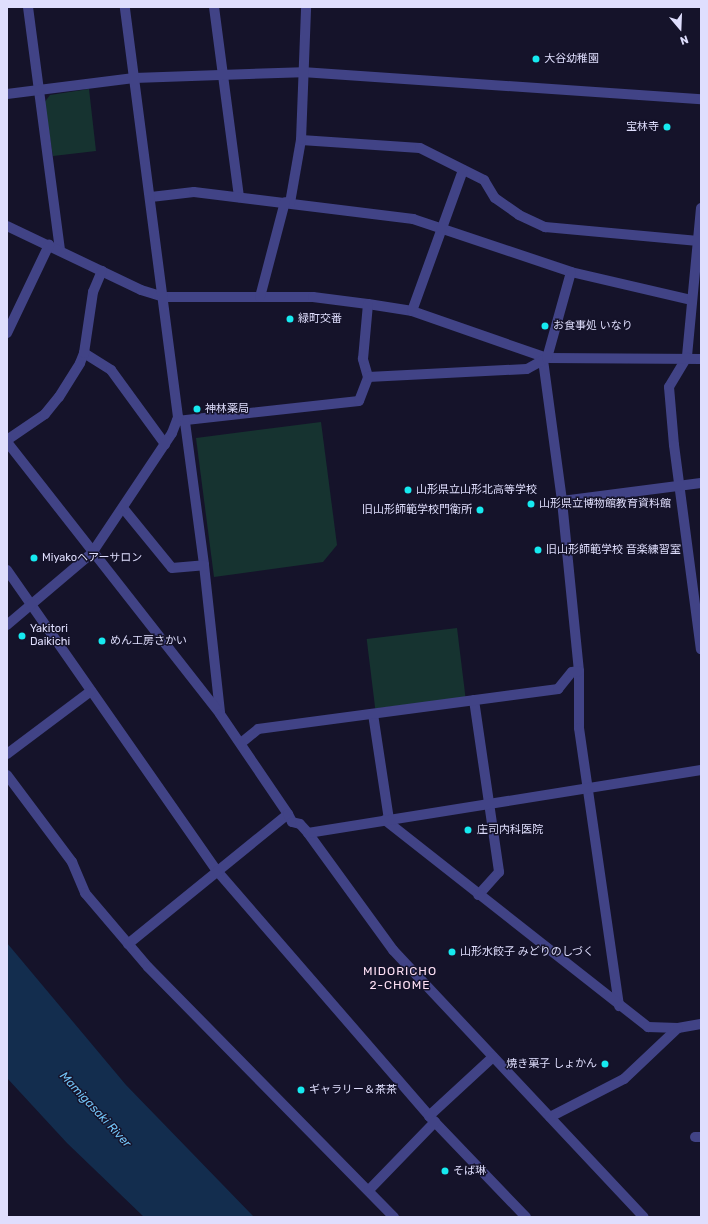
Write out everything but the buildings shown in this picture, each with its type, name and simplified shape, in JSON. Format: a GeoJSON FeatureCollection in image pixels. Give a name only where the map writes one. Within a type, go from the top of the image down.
{"type":"FeatureCollection","features":[{"type":"Feature","properties":{"kind":"street"},"geometry":{"type":"LineString","coordinates":[[28,7],[60,250]]}},
{"type":"Feature","properties":{"kind":"street"},"geometry":{"type":"LineString","coordinates":[[126,7],[134,78],[181,421],[204,565],[220,714]]}},
{"type":"Feature","properties":{"kind":"street"},"geometry":{"type":"LineString","coordinates":[[214,7],[239,197]]}},
{"type":"Feature","properties":{"kind":"street"},"geometry":{"type":"LineString","coordinates":[[260,297],[288,202],[301,140],[302,72],[306,7]]}},
{"type":"Feature","properties":{"kind":"street"},"geometry":{"type":"LineString","coordinates":[[7,94],[134,78],[302,72],[701,99]]}},
{"type":"Feature","properties":{"kind":"street"},"geometry":{"type":"LineString","coordinates":[[301,140],[415,147],[484,180],[495,198],[519,215],[545,227],[698,242]]}},
{"type":"Feature","properties":{"kind":"street"},"geometry":{"type":"LineString","coordinates":[[412,311],[463,170]]}},
{"type":"Feature","properties":{"kind":"street"},"geometry":{"type":"LineString","coordinates":[[151,197],[194,192],[288,202],[413,219],[571,272],[691,300]]}},
{"type":"Feature","properties":{"kind":"street"},"geometry":{"type":"LineString","coordinates":[[701,208],[691,300],[687,357],[669,386],[679,487],[701,649]]}},
{"type":"Feature","properties":{"kind":"street"},"geometry":{"type":"LineString","coordinates":[[7,226],[141,290],[164,297],[313,297],[412,311],[545,359],[701,358]]}},
{"type":"Feature","properties":{"kind":"street"},"geometry":{"type":"LineString","coordinates":[[7,333],[49,245]]}},
{"type":"Feature","properties":{"kind":"street"},"geometry":{"type":"LineString","coordinates":[[102,271],[93,292],[84,353],[59,397],[45,414],[7,441],[92,553],[220,714],[241,743],[292,822],[300,824],[308,833],[393,950],[644,1217]]}},
{"type":"Feature","properties":{"kind":"street"},"geometry":{"type":"LineString","coordinates":[[571,272],[545,359],[562,501],[579,671],[579,728],[619,1006]]}},
{"type":"Feature","properties":{"kind":"street"},"geometry":{"type":"LineString","coordinates":[[7,625],[92,553],[164,444],[181,421],[359,401],[368,377],[363,358],[368,304]]}},
{"type":"Feature","properties":{"kind":"street"},"geometry":{"type":"LineString","coordinates":[[84,353],[111,370],[164,444]]}},
{"type":"Feature","properties":{"kind":"street"},"geometry":{"type":"LineString","coordinates":[[368,377],[527,369],[545,359]]}},
{"type":"Feature","properties":{"kind":"street"},"geometry":{"type":"LineString","coordinates":[[562,501],[701,484]]}},
{"type":"Feature","properties":{"kind":"street"},"geometry":{"type":"LineString","coordinates":[[123,508],[172,568],[204,565]]}},
{"type":"Feature","properties":{"kind":"street"},"geometry":{"type":"LineString","coordinates":[[7,570],[218,872],[432,1119],[526,1217]]}},
{"type":"Feature","properties":{"kind":"street"},"geometry":{"type":"LineString","coordinates":[[241,743],[258,729],[558,689],[572,672],[579,671]]}},
{"type":"Feature","properties":{"kind":"street"},"geometry":{"type":"LineString","coordinates":[[7,754],[91,691]]}},
{"type":"Feature","properties":{"kind":"street"},"geometry":{"type":"LineString","coordinates":[[474,700],[499,872],[478,894]]}},
{"type":"Feature","properties":{"kind":"street"},"geometry":{"type":"LineString","coordinates":[[373,714],[387,820],[619,1006],[648,1027],[678,1028],[701,1024]]}},
{"type":"Feature","properties":{"kind":"street"},"geometry":{"type":"LineString","coordinates":[[308,833],[701,770]]}},
{"type":"Feature","properties":{"kind":"street"},"geometry":{"type":"LineString","coordinates":[[7,775],[72,862],[85,893],[148,967],[394,1217]]}},
{"type":"Feature","properties":{"kind":"street"},"geometry":{"type":"LineString","coordinates":[[128,944],[288,814]]}},
{"type":"Feature","properties":{"kind":"street"},"geometry":{"type":"LineString","coordinates":[[550,1117],[624,1079],[678,1028]]}},
{"type":"Feature","properties":{"kind":"street"},"geometry":{"type":"LineString","coordinates":[[369,1190],[432,1119],[493,1057]]}},
{"type":"Feature","properties":{"kind":"green space"},"geometry":{"type":"Polygon","coordinates":[[[89,89],[96,151],[53,156],[44,103],[50,95],[89,89]]]}},
{"type":"Feature","properties":{"kind":"green space"},"geometry":{"type":"Polygon","coordinates":[[[321,422],[337,545],[323,562],[214,577],[196,438],[321,422]]]}},
{"type":"Feature","properties":{"kind":"green space"},"geometry":{"type":"Polygon","coordinates":[[[457,628],[466,697],[375,709],[367,639],[457,628]]]}},
{"type":"Feature","properties":{"kind":"water","name":"Mamigasaki River"},"geometry":{"type":"Polygon","coordinates":[[[7,943],[126,1085],[254,1217],[144,1217],[67,1143],[7,1078],[7,943]]]}},
{"type":"Feature","properties":{"kind":"place","name":"大谷幼稚園"},"geometry":{"type":"Point","coordinates":[536,59]}},
{"type":"Feature","properties":{"kind":"place","name":"宝林寺"},"geometry":{"type":"Point","coordinates":[667,127]}},
{"type":"Feature","properties":{"kind":"place","name":"緑町交番"},"geometry":{"type":"Point","coordinates":[290,319]}},
{"type":"Feature","properties":{"kind":"place","name":"お食事処 いなり"},"geometry":{"type":"Point","coordinates":[545,326]}},
{"type":"Feature","properties":{"kind":"place","name":"神林薬局"},"geometry":{"type":"Point","coordinates":[197,409]}},
{"type":"Feature","properties":{"kind":"place","name":"山形県立山形北高等学校"},"geometry":{"type":"Point","coordinates":[408,490]}},
{"type":"Feature","properties":{"kind":"place","name":"山形県立博物館教育資料館"},"geometry":{"type":"Point","coordinates":[531,504]}},
{"type":"Feature","properties":{"kind":"place","name":"旧山形師範学校門衛所"},"geometry":{"type":"Point","coordinates":[480,510]}},
{"type":"Feature","properties":{"kind":"place","name":"旧山形師範学校 音楽練習室"},"geometry":{"type":"Point","coordinates":[538,550]}},
{"type":"Feature","properties":{"kind":"place","name":"Miyakoヘアーサロン"},"geometry":{"type":"Point","coordinates":[34,558]}},
{"type":"Feature","properties":{"kind":"place","name":"Yakitori Daikichi"},"geometry":{"type":"Point","coordinates":[22,636]}},
{"type":"Feature","properties":{"kind":"place","name":"めん工房さかい"},"geometry":{"type":"Point","coordinates":[102,641]}},
{"type":"Feature","properties":{"kind":"place","name":"庄司内科医院"},"geometry":{"type":"Point","coordinates":[468,830]}},
{"type":"Feature","properties":{"kind":"place","name":"山形水餃子 みどりのしづく"},"geometry":{"type":"Point","coordinates":[452,952]}},
{"type":"Feature","properties":{"kind":"place","name":"焼き菓子 しょかん"},"geometry":{"type":"Point","coordinates":[605,1064]}},
{"type":"Feature","properties":{"kind":"place","name":"ギャラリー＆茶茶"},"geometry":{"type":"Point","coordinates":[301,1090]}},
{"type":"Feature","properties":{"kind":"place","name":"そば琳"},"geometry":{"type":"Point","coordinates":[445,1171]}},
{"type":"Feature","properties":{"kind":"district","name":"MIDORICHO 2-CHOME"},"geometry":{"type":"Point","coordinates":[400,979]}}]}
